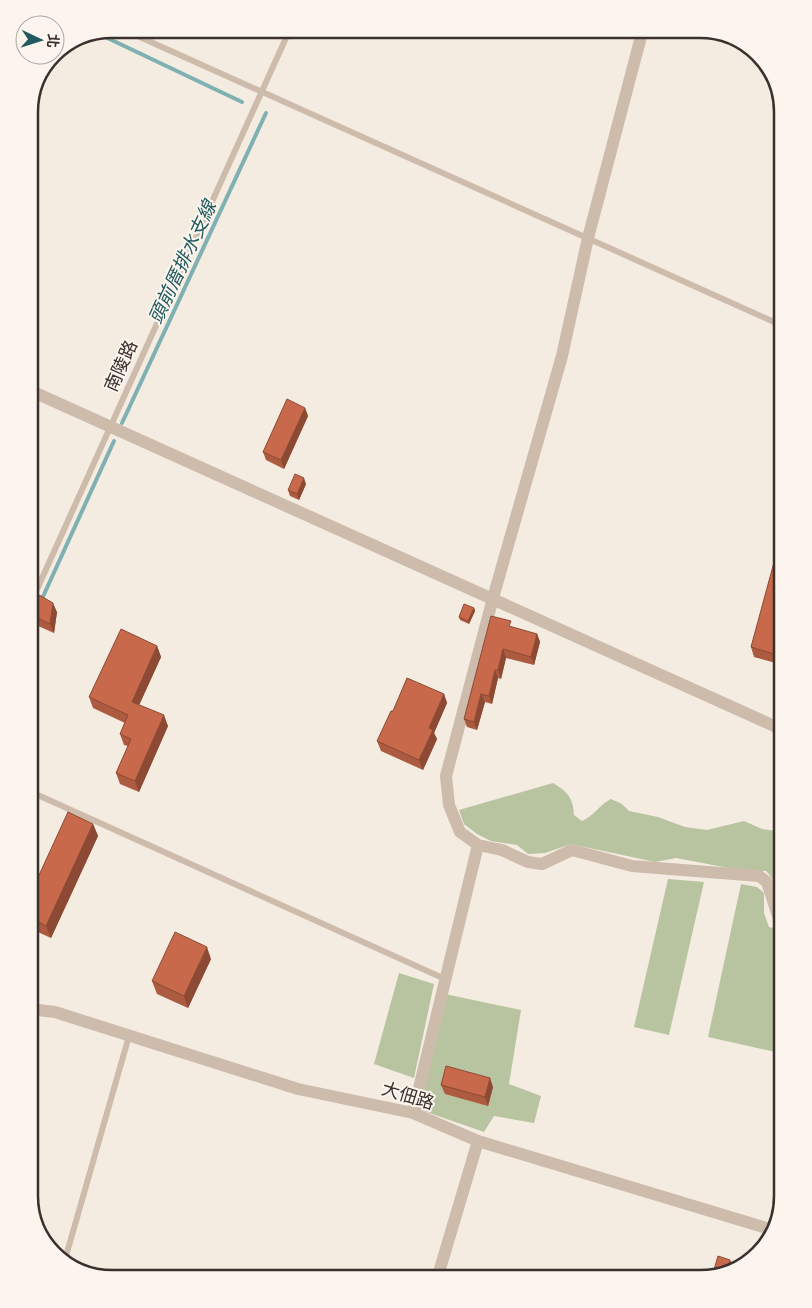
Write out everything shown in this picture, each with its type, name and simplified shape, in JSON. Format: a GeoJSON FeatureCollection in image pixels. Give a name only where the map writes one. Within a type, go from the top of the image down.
{"type":"FeatureCollection","features":[{"type":"Feature","properties":{"kind":"street"},"geometry":{"type":"LineString","coordinates":[[642,38],[588,238],[562,356],[493,598],[446,776],[449,805],[460,832],[478,845],[502,850],[528,862],[542,864],[572,850],[632,866],[759,876],[767,882],[774,904]]}},
{"type":"Feature","properties":{"kind":"street"},"geometry":{"type":"LineString","coordinates":[[38,394],[774,726]]}},
{"type":"Feature","properties":{"kind":"street"},"geometry":{"type":"LineString","coordinates":[[412,1113],[478,845]]}},
{"type":"Feature","properties":{"kind":"street","name":"大佃路"},"geometry":{"type":"LineString","coordinates":[[38,1010],[55,1012],[298,1089],[378,1104],[412,1113],[478,1141],[767,1228]]}},
{"type":"Feature","properties":{"kind":"street"},"geometry":{"type":"LineString","coordinates":[[440,1270],[478,1141]]}},
{"type":"Feature","properties":{"kind":"lane"},"geometry":{"type":"LineString","coordinates":[[142,38],[774,322]]}},
{"type":"Feature","properties":{"kind":"lane","name":"南陵路"},"geometry":{"type":"LineString","coordinates":[[38,587],[286,38]]}},
{"type":"Feature","properties":{"kind":"lane"},"geometry":{"type":"LineString","coordinates":[[38,795],[445,979]]}},
{"type":"Feature","properties":{"kind":"lane"},"geometry":{"type":"LineString","coordinates":[[66,1255],[129,1036]]}},
{"type":"Feature","properties":{"kind":"green space"},"geometry":{"type":"Polygon","coordinates":[[[553,783],[569,796],[574,815],[582,821],[611,799],[622,804],[629,811],[658,817],[685,827],[707,830],[744,821],[762,829],[774,831],[774,880],[766,871],[734,869],[676,858],[655,862],[571,844],[545,853],[528,854],[517,845],[491,841],[477,834],[464,824],[459,810],[553,783]]]}},
{"type":"Feature","properties":{"kind":"green space"},"geometry":{"type":"Polygon","coordinates":[[[668,879],[704,882],[669,1035],[634,1027],[668,879]]]}},
{"type":"Feature","properties":{"kind":"green space"},"geometry":{"type":"Polygon","coordinates":[[[741,884],[757,887],[764,893],[764,913],[769,927],[774,928],[774,1052],[708,1037],[741,884]]]}},
{"type":"Feature","properties":{"kind":"green space"},"geometry":{"type":"Polygon","coordinates":[[[399,973],[434,984],[414,1078],[374,1064],[399,973]]]}},
{"type":"Feature","properties":{"kind":"green space"},"geometry":{"type":"Polygon","coordinates":[[[445,994],[521,1010],[509,1084],[541,1096],[534,1123],[494,1116],[484,1132],[418,1109],[445,994]]]}},
{"type":"Feature","properties":{"kind":"building"},"geometry":{"type":"Polygon","coordinates":[[[287,399],[305,408],[281,460],[263,452],[287,399]]]}},
{"type":"Feature","properties":{"kind":"building"},"geometry":{"type":"Polygon","coordinates":[[[295,474],[304,478],[297,494],[288,490],[295,474]]]}},
{"type":"Feature","properties":{"kind":"building"},"geometry":{"type":"Polygon","coordinates":[[[774,562],[774,654],[751,647],[774,562]]]}},
{"type":"Feature","properties":{"kind":"building"},"geometry":{"type":"Polygon","coordinates":[[[38,594],[53,603],[50,624],[38,618],[38,594]]]}},
{"type":"Feature","properties":{"kind":"building"},"geometry":{"type":"Polygon","coordinates":[[[464,604],[474,608],[468,621],[459,617],[464,604]]]}},
{"type":"Feature","properties":{"kind":"building"},"geometry":{"type":"Polygon","coordinates":[[[491,616],[511,621],[509,626],[537,634],[531,657],[503,649],[498,670],[495,670],[489,696],[481,694],[474,722],[464,719],[491,616]]]}},
{"type":"Feature","properties":{"kind":"building"},"geometry":{"type":"Polygon","coordinates":[[[121,629],[157,646],[132,702],[164,715],[135,781],[116,773],[131,739],[120,734],[128,715],[89,697],[121,629]]]}},
{"type":"Feature","properties":{"kind":"building"},"geometry":{"type":"Polygon","coordinates":[[[407,678],[444,694],[429,728],[433,730],[419,760],[377,741],[391,711],[393,711],[407,678]]]}},
{"type":"Feature","properties":{"kind":"building"},"geometry":{"type":"Polygon","coordinates":[[[68,812],[93,824],[46,926],[38,922],[38,877],[68,812]]]}},
{"type":"Feature","properties":{"kind":"building"},"geometry":{"type":"Polygon","coordinates":[[[175,932],[207,947],[184,996],[152,981],[175,932]]]}},
{"type":"Feature","properties":{"kind":"building"},"geometry":{"type":"Polygon","coordinates":[[[446,1066],[490,1078],[485,1097],[441,1085],[446,1066]]]}},
{"type":"Feature","properties":{"kind":"building"},"geometry":{"type":"Polygon","coordinates":[[[718,1256],[730,1260],[728,1265],[714,1269],[718,1256]]]}},
{"type":"Feature","properties":{"kind":"waterway","name":"頭前厝排水支線"},"geometry":{"type":"LineString","coordinates":[[107,38],[242,102]]}},
{"type":"Feature","properties":{"kind":"waterway","name":"頭前厝排水支線"},"geometry":{"type":"LineString","coordinates":[[122,423],[266,113]]}},
{"type":"Feature","properties":{"kind":"waterway","name":"頭前厝排水支線"},"geometry":{"type":"LineString","coordinates":[[41,601],[114,441]]}}]}
